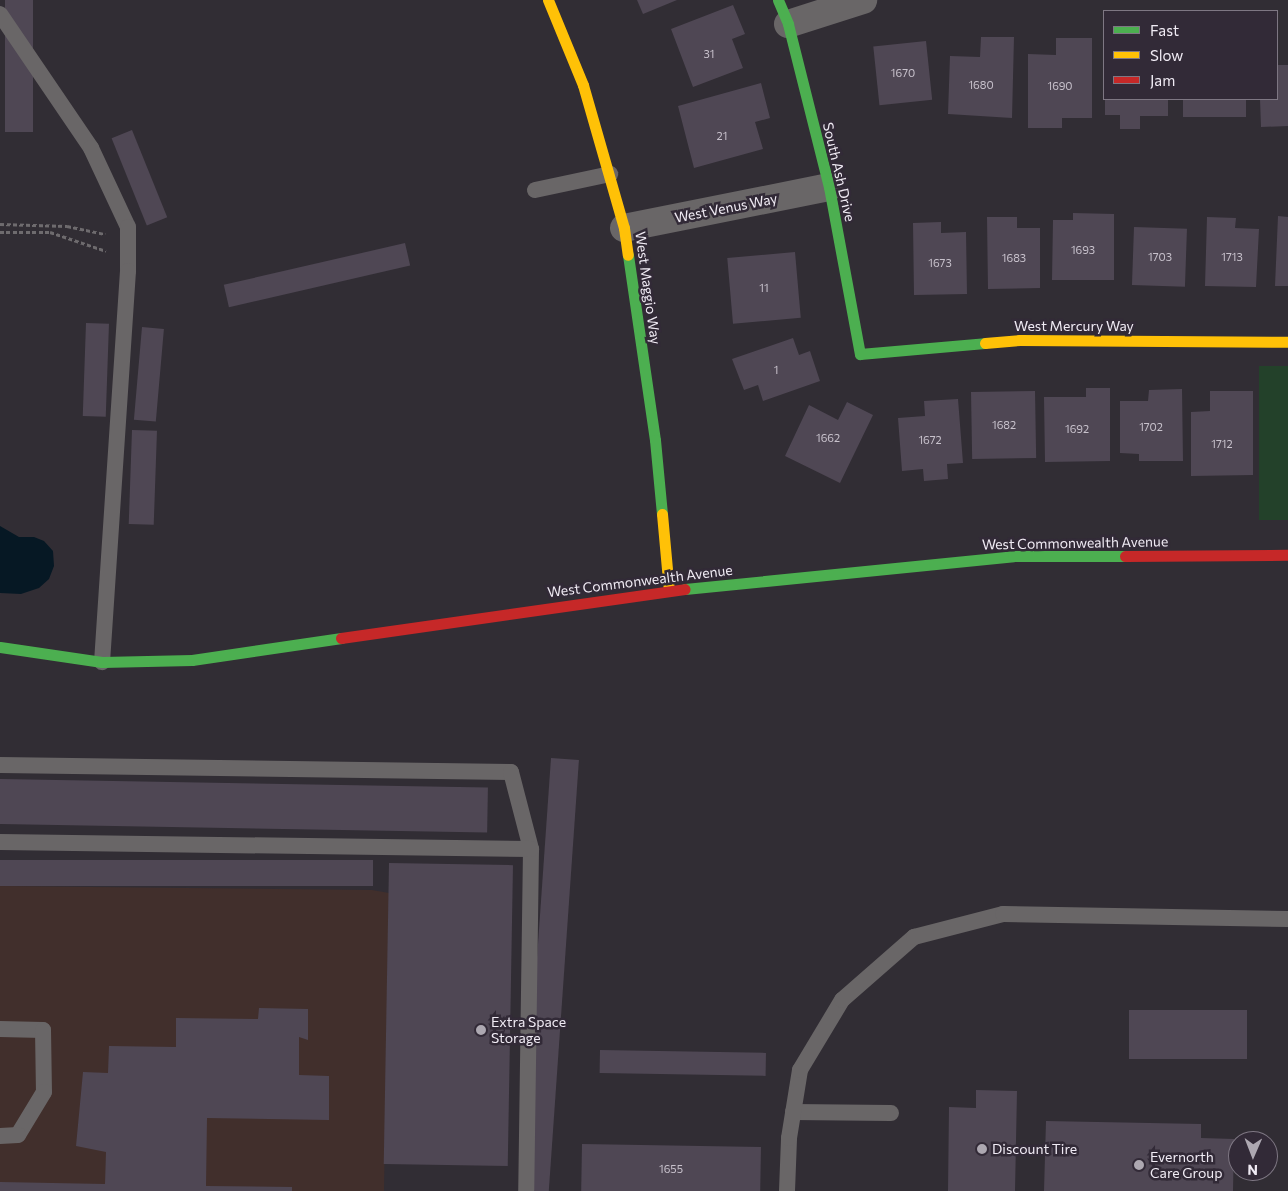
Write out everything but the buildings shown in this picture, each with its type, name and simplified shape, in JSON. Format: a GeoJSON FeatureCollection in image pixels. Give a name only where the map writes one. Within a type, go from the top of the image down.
{"type":"FeatureCollection","features":[{"type":"Feature","properties":{"kind":"street","name":"West Maggio Way"},"geometry":{"type":"LineString","coordinates":[[548,0],[583,86],[610,174],[624,228],[655,440],[669,591]]}},
{"type":"Feature","properties":{"kind":"street"},"geometry":{"type":"LineString","coordinates":[[783,12],[863,0]]}},
{"type":"Feature","properties":{"kind":"street","name":"South Ash Drive"},"geometry":{"type":"LineString","coordinates":[[783,12],[829,187],[860,354]]}},
{"type":"Feature","properties":{"kind":"street","name":"West Venus Way"},"geometry":{"type":"LineString","coordinates":[[624,228],[829,187]]}},
{"type":"Feature","properties":{"kind":"street","name":"West Mercury Way"},"geometry":{"type":"LineString","coordinates":[[860,354],[1020,340],[1288,342]]}},
{"type":"Feature","properties":{"kind":"street","name":"West Commonwealth Avenue"},"geometry":{"type":"LineString","coordinates":[[0,647],[102,662],[192,660],[669,591],[1013,556],[1288,555]]}},
{"type":"Feature","properties":{"kind":"lane"},"geometry":{"type":"LineString","coordinates":[[0,14],[91,148],[128,227],[128,257],[102,662]]}},
{"type":"Feature","properties":{"kind":"lane"},"geometry":{"type":"LineString","coordinates":[[535,190],[610,174]]}},
{"type":"Feature","properties":{"kind":"lane"},"geometry":{"type":"LineString","coordinates":[[0,765],[511,772],[531,849],[526,1191]]}},
{"type":"Feature","properties":{"kind":"lane"},"geometry":{"type":"LineString","coordinates":[[0,842],[531,849]]}},
{"type":"Feature","properties":{"kind":"lane"},"geometry":{"type":"LineString","coordinates":[[787,1191],[789,1138],[800,1070],[842,1000],[914,937],[1003,914],[1288,919]]}},
{"type":"Feature","properties":{"kind":"lane"},"geometry":{"type":"LineString","coordinates":[[0,1030],[43,1030],[44,1092],[18,1135],[0,1136]]}},
{"type":"Feature","properties":{"kind":"lane"},"geometry":{"type":"LineString","coordinates":[[793,1112],[891,1113]]}},
{"type":"Feature","properties":{"kind":"path"},"geometry":{"type":"LineString","coordinates":[[0,224],[67,226],[128,239]]}},
{"type":"Feature","properties":{"kind":"path"},"geometry":{"type":"LineString","coordinates":[[0,232],[50,232],[128,257]]}},
{"type":"Feature","properties":{"kind":"shaded area"},"geometry":{"type":"Polygon","coordinates":[[[0,886],[372,890],[389,893],[384,1191],[0,1191],[0,886]]]}},
{"type":"Feature","properties":{"kind":"green space"},"geometry":{"type":"Polygon","coordinates":[[[1259,366],[1288,366],[1288,520],[1259,520],[1259,366]]]}},
{"type":"Feature","properties":{"kind":"water"},"geometry":{"type":"Polygon","coordinates":[[[0,526],[19,537],[34,537],[44,541],[53,551],[54,566],[49,579],[39,588],[21,594],[0,593],[0,526]]]}},
{"type":"Feature","properties":{"kind":"traffic: fast"},"geometry":{"type":"LineString","coordinates":[[778,0],[788,24],[829,187],[860,354],[985,343]]}},
{"type":"Feature","properties":{"kind":"traffic: fast"},"geometry":{"type":"LineString","coordinates":[[628,255],[655,440],[662,514]]}},
{"type":"Feature","properties":{"kind":"traffic: fast"},"geometry":{"type":"LineString","coordinates":[[685,589],[1013,556],[1125,556]]}},
{"type":"Feature","properties":{"kind":"traffic: fast"},"geometry":{"type":"LineString","coordinates":[[0,647],[102,662],[192,660],[341,638]]}},
{"type":"Feature","properties":{"kind":"traffic: slow"},"geometry":{"type":"LineString","coordinates":[[548,0],[583,85],[624,228],[628,255]]}},
{"type":"Feature","properties":{"kind":"traffic: slow"},"geometry":{"type":"LineString","coordinates":[[985,343],[1020,340],[1288,342]]}},
{"type":"Feature","properties":{"kind":"traffic: slow"},"geometry":{"type":"LineString","coordinates":[[662,514],[669,591]]}},
{"type":"Feature","properties":{"kind":"traffic: jam"},"geometry":{"type":"LineString","coordinates":[[1125,556],[1288,555]]}},
{"type":"Feature","properties":{"kind":"traffic: jam"},"geometry":{"type":"LineString","coordinates":[[341,638],[685,589]]}},
{"type":"Feature","properties":{"kind":"place","name":"Extra Space Storage"},"geometry":{"type":"Point","coordinates":[481,1030]}},
{"type":"Feature","properties":{"kind":"place","name":"Discount Tire"},"geometry":{"type":"Point","coordinates":[982,1149]}},
{"type":"Feature","properties":{"kind":"place","name":"Evernorth Care Group"},"geometry":{"type":"Point","coordinates":[1139,1165]}}]}
